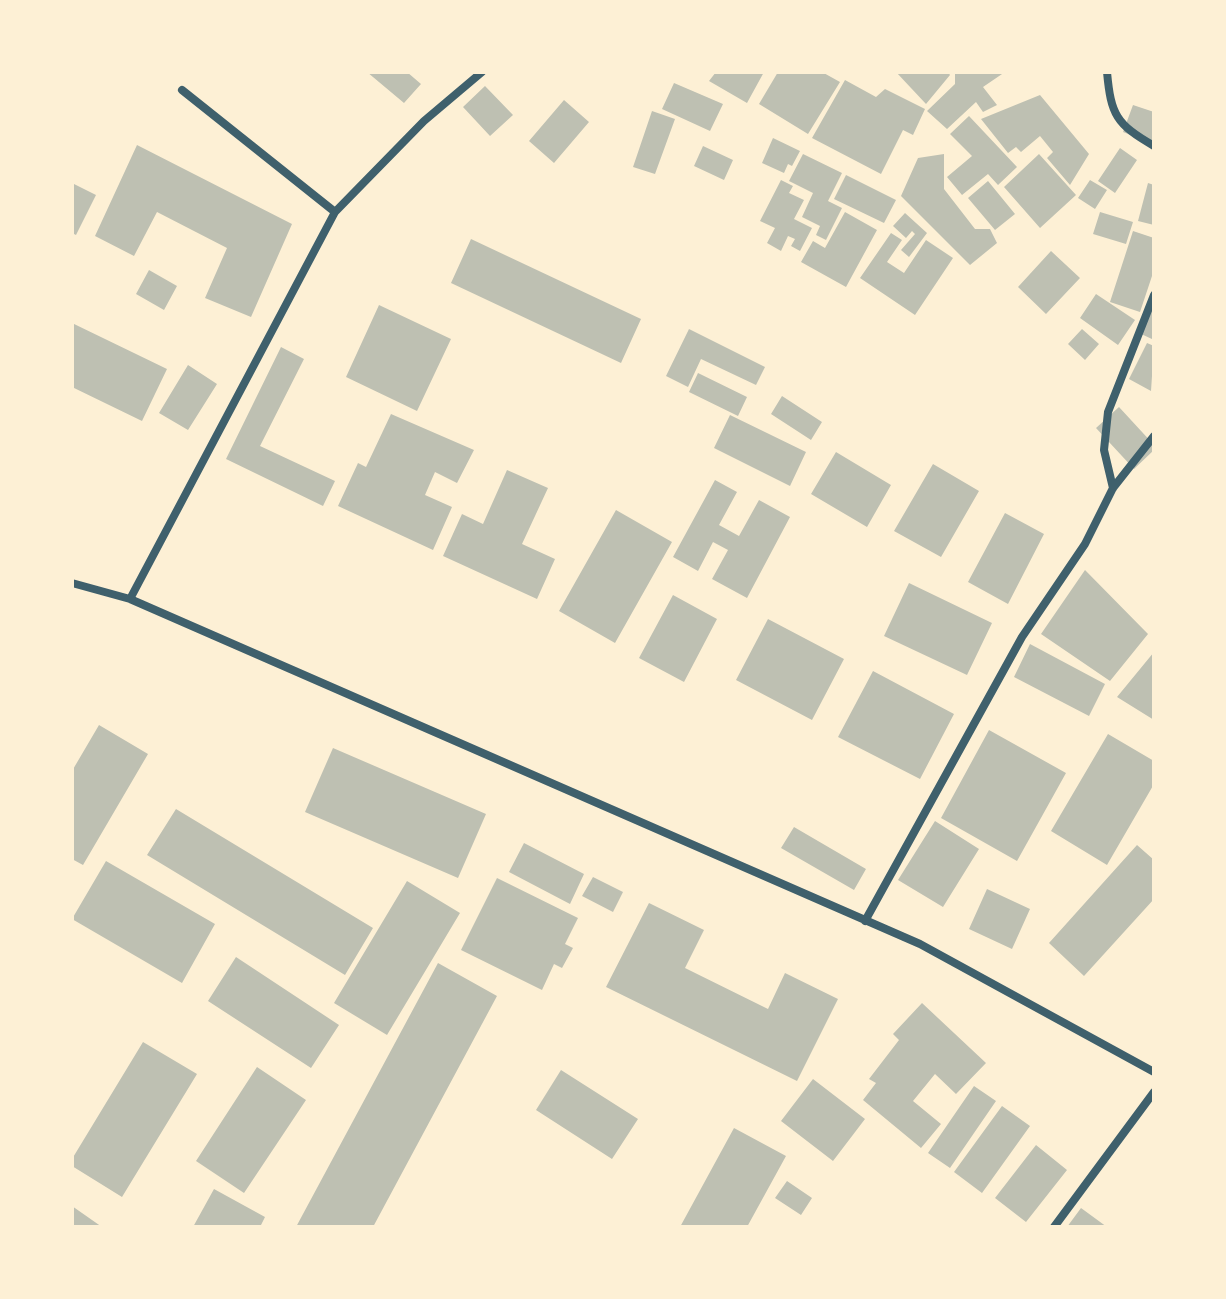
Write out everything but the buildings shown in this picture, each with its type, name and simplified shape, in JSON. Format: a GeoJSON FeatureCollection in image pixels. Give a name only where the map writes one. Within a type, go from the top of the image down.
{"type":"FeatureCollection","features":[{"type":"Feature","properties":{"kind":"street"},"geometry":{"type":"LineString","coordinates":[[130,599],[335,212],[424,121],[482,72]]}},
{"type":"Feature","properties":{"kind":"street"},"geometry":{"type":"LineString","coordinates":[[1107,72],[1110,109],[1128,131],[1154,146]]}},
{"type":"Feature","properties":{"kind":"street"},"geometry":{"type":"LineString","coordinates":[[182,90],[335,212]]}},
{"type":"Feature","properties":{"kind":"street"},"geometry":{"type":"LineString","coordinates":[[1113,488],[1104,450],[1108,412],[1154,295]]}},
{"type":"Feature","properties":{"kind":"street"},"geometry":{"type":"LineString","coordinates":[[865,921],[1022,637],[1085,544],[1113,488],[1154,436]]}},
{"type":"Feature","properties":{"kind":"street"},"geometry":{"type":"LineString","coordinates":[[72,583],[130,599],[920,944],[1154,1072]]}},
{"type":"Feature","properties":{"kind":"street"},"geometry":{"type":"LineString","coordinates":[[1054,1227],[1154,1092]]}}]}
